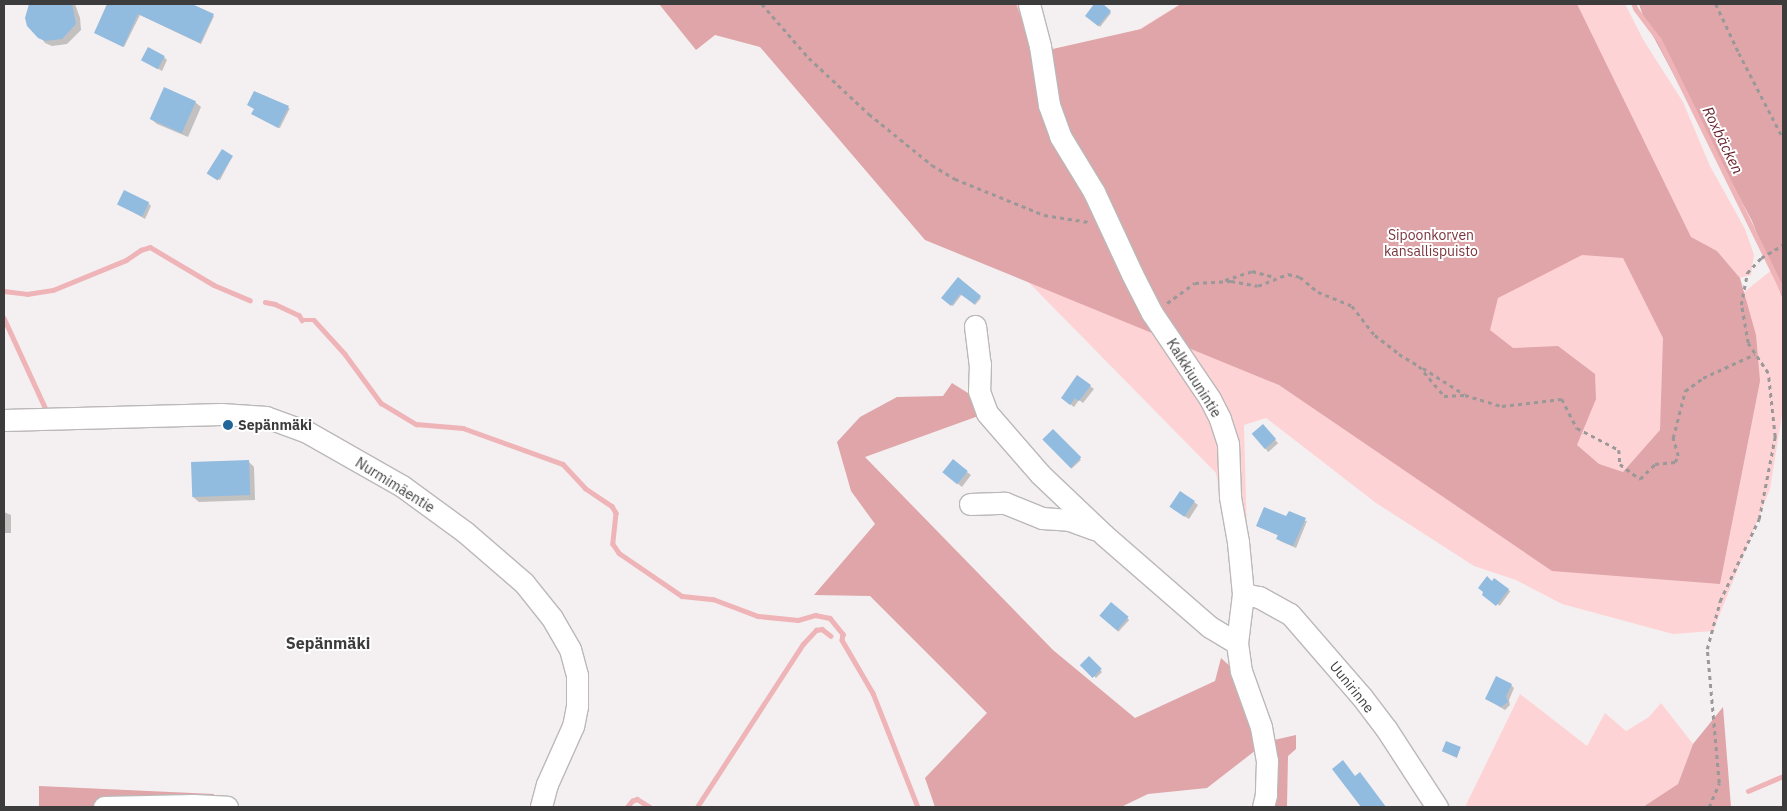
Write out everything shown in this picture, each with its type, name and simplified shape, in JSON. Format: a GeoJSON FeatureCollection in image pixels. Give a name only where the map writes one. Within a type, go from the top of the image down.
{"type":"FeatureCollection","features":[{"type":"Feature","properties":{"kind":"street","name":"Kalkkiuunintie"},"geometry":{"type":"LineString","coordinates":[[1029,4],[1040,46],[1049,105],[1060,136],[1094,192],[1152,313],[1210,399],[1220,419],[1228,444],[1230,497],[1238,542],[1243,594],[1237,644],[1240,671],[1261,727],[1267,761],[1266,795],[1263,807]]}},
{"type":"Feature","properties":{"kind":"street"},"geometry":{"type":"LineString","coordinates":[[975,326],[980,364],[979,391],[987,414],[1040,474],[1104,535],[1210,627],[1237,644]]}},
{"type":"Feature","properties":{"kind":"street","name":"Nurmimäentie"},"geometry":{"type":"LineString","coordinates":[[4,420],[221,414],[266,417],[307,432],[410,492],[465,532],[524,583],[552,618],[570,649],[577,675],[577,706],[573,726],[547,784],[542,807]]}},
{"type":"Feature","properties":{"kind":"street"},"geometry":{"type":"LineString","coordinates":[[970,504],[1005,503],[1042,518],[1069,520],[1094,529],[1104,535]]}},
{"type":"Feature","properties":{"kind":"street","name":"Uunirinne"},"geometry":{"type":"LineString","coordinates":[[1243,594],[1259,597],[1290,614],[1296,620],[1362,697],[1387,730],[1437,807]]}},
{"type":"Feature","properties":{"kind":"street"},"geometry":{"type":"LineString","coordinates":[[104,807],[193,805],[227,807]]}},
{"type":"Feature","properties":{"kind":"path"},"geometry":{"type":"LineString","coordinates":[[762,4],[809,58],[869,114],[932,165],[955,179],[1044,215],[1097,223]]}},
{"type":"Feature","properties":{"kind":"path"},"geometry":{"type":"LineString","coordinates":[[1716,4],[1783,138]]}},
{"type":"Feature","properties":{"kind":"path"},"geometry":{"type":"LineString","coordinates":[[1708,807],[1719,783],[1707,649],[1720,601],[1759,519],[1774,436],[1768,373],[1748,343],[1741,305],[1747,273],[1761,258],[1783,245]]}},
{"type":"Feature","properties":{"kind":"path"},"geometry":{"type":"LineString","coordinates":[[1221,281],[1252,271],[1276,278]]}},
{"type":"Feature","properties":{"kind":"path"},"geometry":{"type":"LineString","coordinates":[[1152,313],[1195,283],[1221,281],[1258,286],[1288,274],[1300,277],[1318,292],[1352,306],[1375,335],[1399,354],[1465,395],[1502,406],[1562,399],[1577,428],[1619,450],[1620,464],[1640,479],[1655,464],[1675,462],[1678,456],[1673,438],[1685,391],[1703,378],[1755,354]]}},
{"type":"Feature","properties":{"kind":"path"},"geometry":{"type":"LineString","coordinates":[[1419,366],[1444,396],[1465,395]]}},
{"type":"Feature","properties":{"kind":"green space","name":"Sipoonkorven kansallispuisto"},"geometry":{"type":"Polygon","coordinates":[[[659,4],[1016,4],[1035,53],[1141,29],[1181,4],[1577,4],[1691,237],[1717,251],[1740,278],[1756,335],[1760,381],[1720,584],[1552,571],[1279,385],[925,240],[760,47],[715,35],[696,50],[659,4]],[[1582,255],[1498,298],[1490,330],[1513,348],[1558,346],[1595,374],[1596,399],[1577,445],[1599,464],[1623,472],[1660,430],[1663,338],[1623,258],[1582,255]]]}},
{"type":"Feature","properties":{"kind":"green space","name":"Sipoonkorven kansallispuisto"},"geometry":{"type":"Polygon","coordinates":[[[751,4],[1028,4],[1056,81],[1180,4],[1625,4],[1644,41],[1683,102],[1710,166],[1745,229],[1754,255],[1751,275],[1740,278],[1717,251],[1702,244],[1744,292],[1783,261],[1783,409],[1770,489],[1713,631],[1673,634],[1562,604],[1516,580],[1474,566],[1376,503],[1266,418],[1244,425],[1248,572],[1238,576],[1216,473],[751,4]]]}},
{"type":"Feature","properties":{"kind":"green space"},"geometry":{"type":"Polygon","coordinates":[[[1639,4],[1783,4],[1783,299],[1752,221],[1644,19],[1639,4]]]}},
{"type":"Feature","properties":{"kind":"green space"},"geometry":{"type":"Polygon","coordinates":[[[952,383],[995,410],[865,457],[1053,650],[1135,718],[1215,681],[1221,658],[1233,669],[1256,750],[1207,788],[1148,794],[1121,807],[935,807],[925,778],[987,713],[870,596],[814,595],[875,524],[851,491],[837,442],[860,417],[897,397],[943,396],[952,383]]]}},
{"type":"Feature","properties":{"kind":"green space"},"geometry":{"type":"Polygon","coordinates":[[[1520,694],[1587,746],[1605,713],[1626,731],[1649,717],[1661,703],[1693,744],[1678,784],[1643,807],[1465,807],[1520,694]]]}},
{"type":"Feature","properties":{"kind":"green space"},"geometry":{"type":"Polygon","coordinates":[[[1723,707],[1731,807],[1643,807],[1678,784],[1693,744],[1723,707]]]}},
{"type":"Feature","properties":{"kind":"green space"},"geometry":{"type":"Polygon","coordinates":[[[1296,735],[1296,749],[1288,756],[1287,807],[1266,807],[1275,764],[1274,740],[1296,735]]]}},
{"type":"Feature","properties":{"kind":"green space"},"geometry":{"type":"Polygon","coordinates":[[[39,786],[214,794],[214,807],[39,807],[39,786]]]}},
{"type":"Feature","properties":{"kind":"building"},"geometry":{"type":"Polygon","coordinates":[[[29,4],[72,4],[76,24],[62,39],[45,41],[38,38],[27,26],[25,18],[29,4]]]}},
{"type":"Feature","properties":{"kind":"building"},"geometry":{"type":"Polygon","coordinates":[[[107,4],[192,4],[214,14],[200,43],[138,14],[123,47],[94,33],[107,4]]]}},
{"type":"Feature","properties":{"kind":"building"},"geometry":{"type":"Polygon","coordinates":[[[1094,4],[1103,4],[1111,11],[1098,26],[1085,16],[1094,4]]]}},
{"type":"Feature","properties":{"kind":"building"},"geometry":{"type":"Polygon","coordinates":[[[148,47],[165,56],[158,69],[141,60],[148,47]]]}},
{"type":"Feature","properties":{"kind":"building"},"geometry":{"type":"Polygon","coordinates":[[[164,87],[196,101],[182,133],[150,119],[164,87]]]}},
{"type":"Feature","properties":{"kind":"building"},"geometry":{"type":"Polygon","coordinates":[[[254,91],[289,106],[278,128],[251,114],[254,109],[247,105],[254,91]]]}},
{"type":"Feature","properties":{"kind":"building"},"geometry":{"type":"Polygon","coordinates":[[[222,149],[233,156],[218,180],[207,174],[222,149]]]}},
{"type":"Feature","properties":{"kind":"building"},"geometry":{"type":"Polygon","coordinates":[[[124,190],[149,202],[142,217],[117,204],[124,190]]]}},
{"type":"Feature","properties":{"kind":"building"},"geometry":{"type":"Polygon","coordinates":[[[958,277],[981,296],[974,304],[960,294],[951,306],[941,298],[958,277]]]}},
{"type":"Feature","properties":{"kind":"building"},"geometry":{"type":"Polygon","coordinates":[[[1077,375],[1091,385],[1079,401],[1075,398],[1070,405],[1061,398],[1077,375]]]}},
{"type":"Feature","properties":{"kind":"building"},"geometry":{"type":"Polygon","coordinates":[[[1263,424],[1276,439],[1265,449],[1252,434],[1263,424]]]}},
{"type":"Feature","properties":{"kind":"building"},"geometry":{"type":"Polygon","coordinates":[[[1053,429],[1081,457],[1071,468],[1042,440],[1053,429]]]}},
{"type":"Feature","properties":{"kind":"building"},"geometry":{"type":"Polygon","coordinates":[[[953,459],[968,471],[957,484],[942,472],[953,459]]]}},
{"type":"Feature","properties":{"kind":"building"},"geometry":{"type":"Polygon","coordinates":[[[249,460],[250,495],[192,497],[191,462],[249,460]]]}},
{"type":"Feature","properties":{"kind":"building"},"geometry":{"type":"Polygon","coordinates":[[[1180,491],[1195,501],[1184,517],[1169,507],[1180,491]]]}},
{"type":"Feature","properties":{"kind":"building"},"geometry":{"type":"Polygon","coordinates":[[[1264,507],[1286,516],[1289,511],[1306,518],[1293,546],[1276,539],[1278,535],[1256,526],[1264,507]]]}},
{"type":"Feature","properties":{"kind":"building"},"geometry":{"type":"Polygon","coordinates":[[[1487,576],[1492,581],[1494,578],[1509,589],[1496,606],[1482,595],[1483,592],[1478,588],[1487,576]]]}},
{"type":"Feature","properties":{"kind":"building"},"geometry":{"type":"Polygon","coordinates":[[[1111,602],[1129,617],[1117,631],[1099,616],[1111,602]]]}},
{"type":"Feature","properties":{"kind":"building"},"geometry":{"type":"Polygon","coordinates":[[[1089,656],[1102,669],[1093,678],[1080,665],[1089,656]]]}},
{"type":"Feature","properties":{"kind":"building"},"geometry":{"type":"Polygon","coordinates":[[[1496,676],[1512,684],[1506,696],[1508,702],[1501,707],[1485,699],[1496,676]]]}},
{"type":"Feature","properties":{"kind":"building"},"geometry":{"type":"Polygon","coordinates":[[[1446,741],[1461,747],[1457,757],[1442,751],[1446,741]]]}},
{"type":"Feature","properties":{"kind":"building"},"geometry":{"type":"Polygon","coordinates":[[[1343,760],[1355,776],[1360,772],[1386,807],[1361,807],[1332,769],[1343,760]]]}},
{"type":"Feature","properties":{"kind":"waterway","name":"Roxbäcken"},"geometry":{"type":"LineString","coordinates":[[1634,4],[1659,39],[1783,291]]}},
{"type":"Feature","properties":{"kind":"waterway"},"geometry":{"type":"LineString","coordinates":[[4,291],[27,294],[53,290],[126,260],[141,250],[150,247],[214,285],[250,300]]}},
{"type":"Feature","properties":{"kind":"waterway"},"geometry":{"type":"LineString","coordinates":[[265,302],[275,304],[299,315],[302,320],[314,320],[345,354],[381,403],[416,424],[463,428],[563,464],[585,488],[612,506],[616,513],[613,544],[619,553],[682,596],[713,599],[758,616],[798,620],[815,615],[830,618],[843,634],[842,640],[873,693],[918,807]]}},
{"type":"Feature","properties":{"kind":"waterway"},"geometry":{"type":"LineString","coordinates":[[4,318],[45,407]]}},
{"type":"Feature","properties":{"kind":"waterway"},"geometry":{"type":"LineString","coordinates":[[697,807],[803,644],[816,630],[822,629],[831,636]]}},
{"type":"Feature","properties":{"kind":"waterway"},"geometry":{"type":"LineString","coordinates":[[1748,791],[1783,776]]}},
{"type":"Feature","properties":{"kind":"waterway"},"geometry":{"type":"LineString","coordinates":[[627,807],[632,801],[637,799],[650,807]]}},
{"type":"Feature","properties":{"kind":"place","name":"Sepänmäki"},"geometry":{"type":"Point","coordinates":[228,425]}},
{"type":"Feature","properties":{"kind":"district","name":"Sepänmäki"},"geometry":{"type":"Point","coordinates":[328,643]}}]}
